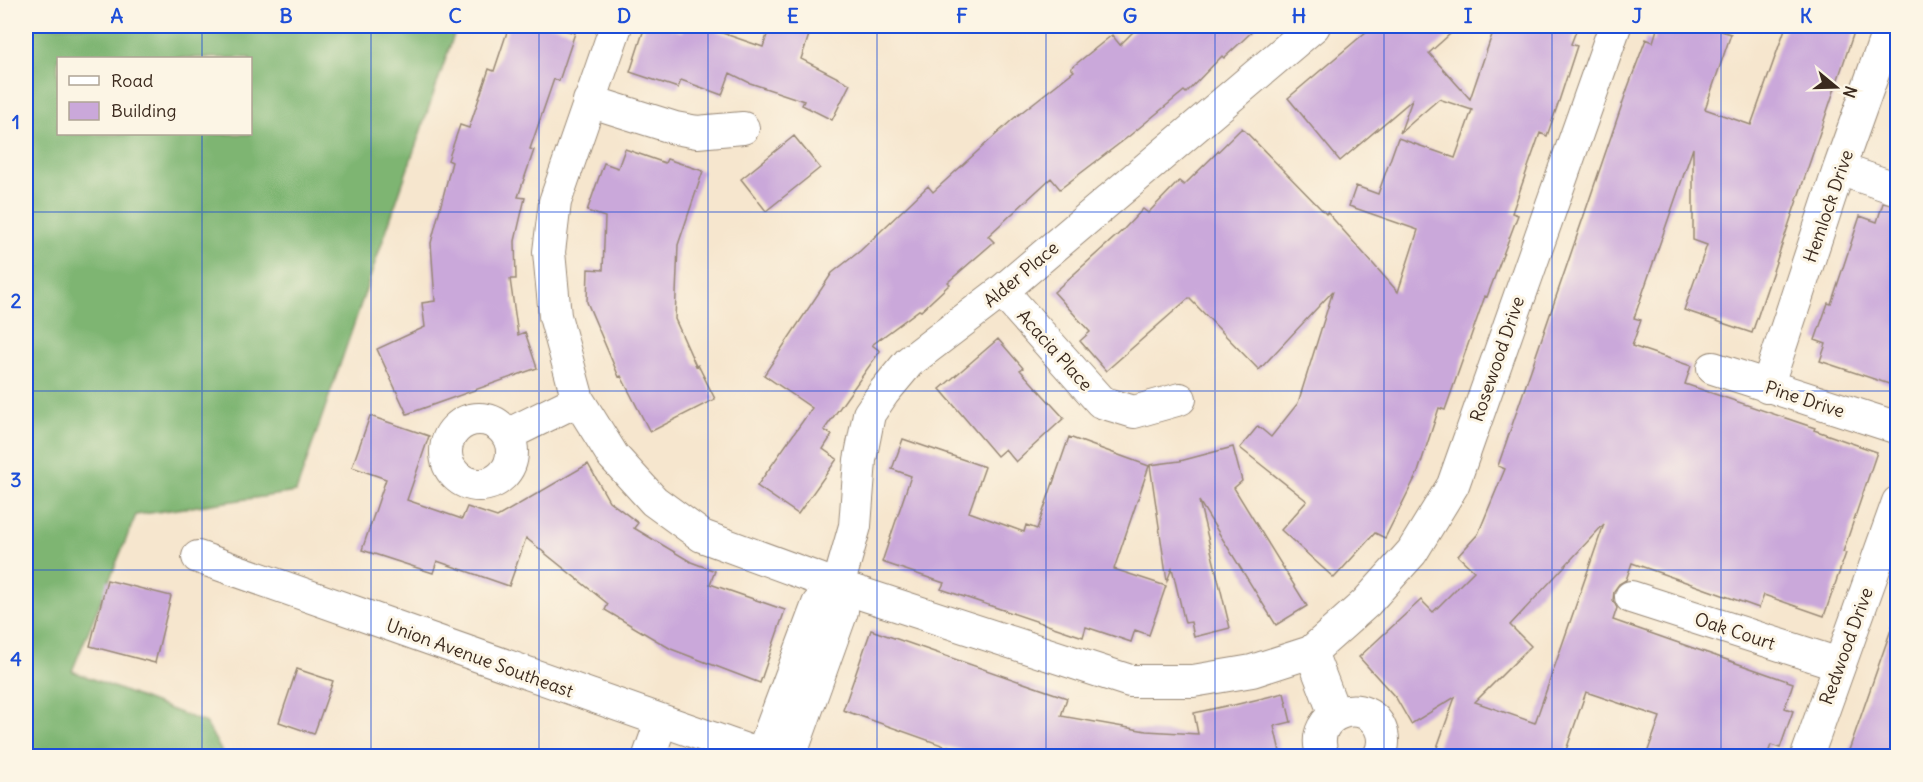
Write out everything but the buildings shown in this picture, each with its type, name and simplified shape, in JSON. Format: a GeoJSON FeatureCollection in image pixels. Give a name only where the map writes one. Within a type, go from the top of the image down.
{"type":"FeatureCollection","features":[{"type":"Feature","properties":{"kind":"street"},"geometry":{"type":"LineString","coordinates":[[616,26],[555,202],[549,252],[555,316],[578,400],[613,456],[654,501],[702,536],[838,586],[1130,681],[1193,681],[1252,671],[1311,652],[1335,715]]}},
{"type":"Feature","properties":{"kind":"street","name":"Alder Place"},"geometry":{"type":"LineString","coordinates":[[838,586],[855,526],[860,460],[869,414],[909,362],[1002,291],[1314,26]]}},
{"type":"Feature","properties":{"kind":"street","name":"Rosewood Drive"},"geometry":{"type":"LineString","coordinates":[[1311,652],[1366,603],[1412,552],[1453,485],[1615,26]]}},
{"type":"Feature","properties":{"kind":"street","name":"Hemlock Drive"},"geometry":{"type":"LineString","coordinates":[[1767,387],[1839,169],[1890,26]]}},
{"type":"Feature","properties":{"kind":"street"},"geometry":{"type":"LineString","coordinates":[[589,101],[675,128],[697,132],[743,128]]}},
{"type":"Feature","properties":{"kind":"street"},"geometry":{"type":"LineString","coordinates":[[1839,169],[1898,189]]}},
{"type":"Feature","properties":{"kind":"street","name":"Acacia Place"},"geometry":{"type":"LineString","coordinates":[[1002,291],[1101,402],[1134,412],[1180,399]]}},
{"type":"Feature","properties":{"kind":"street","name":"Pine Drive"},"geometry":{"type":"LineString","coordinates":[[1713,368],[1898,428]]}},
{"type":"Feature","properties":{"kind":"street"},"geometry":{"type":"LineString","coordinates":[[507,435],[578,400]]}},
{"type":"Feature","properties":{"kind":"street","name":"Redwood Drive"},"geometry":{"type":"LineString","coordinates":[[1807,756],[1898,502]]}},
{"type":"Feature","properties":{"kind":"street","name":"Union Avenue Southeast"},"geometry":{"type":"LineString","coordinates":[[198,557],[661,722],[771,756]]}},
{"type":"Feature","properties":{"kind":"street"},"geometry":{"type":"LineString","coordinates":[[771,756],[842,611],[838,586]]}},
{"type":"Feature","properties":{"kind":"street","name":"Oak Court"},"geometry":{"type":"LineString","coordinates":[[1631,597],[1839,664]]}},
{"type":"Feature","properties":{"kind":"street"},"geometry":{"type":"LineString","coordinates":[[1323,756],[1319,739],[1322,730],[1335,715],[1345,711],[1366,714],[1375,721],[1381,731],[1383,742],[1379,756]]}},
{"type":"Feature","properties":{"kind":"street"},"geometry":{"type":"LineString","coordinates":[[649,756],[661,722]]}},
{"type":"Feature","properties":{"kind":"green space"},"geometry":{"type":"Polygon","coordinates":[[[26,26],[457,26],[296,492],[136,515],[72,671],[206,723],[224,756],[26,756],[26,26]]]}}]}
